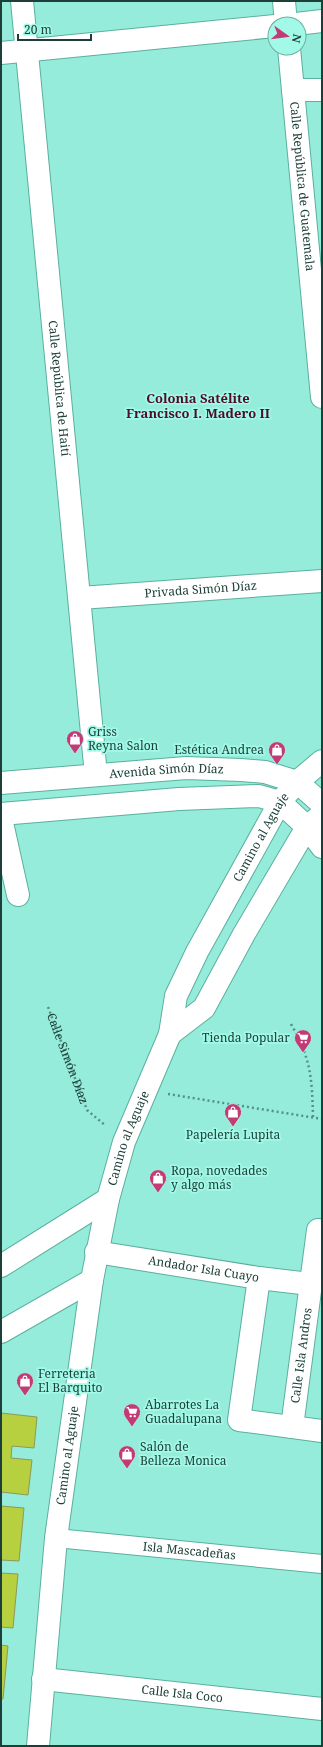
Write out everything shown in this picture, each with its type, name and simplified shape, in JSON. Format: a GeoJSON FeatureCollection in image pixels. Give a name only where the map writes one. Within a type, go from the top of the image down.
{"type":"FeatureCollection","features":[{"type":"Feature","properties":{"kind":"street","name":"Calle República de Haití"},"geometry":{"type":"LineString","coordinates":[[22,1],[96,775]]}},
{"type":"Feature","properties":{"kind":"street"},"geometry":{"type":"LineString","coordinates":[[284,1],[285,16]]}},
{"type":"Feature","properties":{"kind":"street"},"geometry":{"type":"LineString","coordinates":[[307,23],[322,22]]}},
{"type":"Feature","properties":{"kind":"street"},"geometry":{"type":"LineString","coordinates":[[1,53],[267,27]]}},
{"type":"Feature","properties":{"kind":"street","name":"Calle República de Guatemala"},"geometry":{"type":"LineString","coordinates":[[289,56],[322,397]]}},
{"type":"Feature","properties":{"kind":"street"},"geometry":{"type":"LineString","coordinates":[[293,90],[322,90]]}},
{"type":"Feature","properties":{"kind":"street","name":"Privada Simón Díaz"},"geometry":{"type":"LineString","coordinates":[[80,598],[322,581]]}},
{"type":"Feature","properties":{"kind":"street","name":"Camino al Aguaje"},"geometry":{"type":"LineString","coordinates":[[38,1746],[56,1538],[92,1280],[96,1252],[108,1199],[124,1142],[170,1034],[176,996],[197,952],[280,802],[297,782],[322,761]]}},
{"type":"Feature","properties":{"kind":"street","name":"Avenida Simón Díaz"},"geometry":{"type":"LineString","coordinates":[[1,783],[186,768],[265,772],[297,782],[322,804]]}},
{"type":"Feature","properties":{"kind":"street"},"geometry":{"type":"LineString","coordinates":[[1,814],[179,799],[260,796],[280,802],[315,821],[322,847]]}},
{"type":"Feature","properties":{"kind":"street"},"geometry":{"type":"LineString","coordinates":[[1,818],[18,895]]}},
{"type":"Feature","properties":{"kind":"street","name":"Camino al Aguaje"},"geometry":{"type":"LineString","coordinates":[[170,1034],[204,1008],[244,934],[315,821]]}},
{"type":"Feature","properties":{"kind":"street"},"geometry":{"type":"LineString","coordinates":[[1,1266],[108,1199]]}},
{"type":"Feature","properties":{"kind":"street","name":"Calle Isla Andros"},"geometry":{"type":"LineString","coordinates":[[292,1427],[318,1230]]}},
{"type":"Feature","properties":{"kind":"street","name":"Andador Isla Cuayo"},"geometry":{"type":"LineString","coordinates":[[96,1252],[259,1278],[310,1284]]}},
{"type":"Feature","properties":{"kind":"street"},"geometry":{"type":"LineString","coordinates":[[259,1278],[239,1420],[322,1431]]}},
{"type":"Feature","properties":{"kind":"street"},"geometry":{"type":"LineString","coordinates":[[1,1332],[92,1280]]}},
{"type":"Feature","properties":{"kind":"street","name":"Isla Mascadeñas"},"geometry":{"type":"LineString","coordinates":[[56,1538],[322,1564]]}},
{"type":"Feature","properties":{"kind":"street","name":"Calle Isla Coco"},"geometry":{"type":"LineString","coordinates":[[43,1678],[322,1709]]}},
{"type":"Feature","properties":{"kind":"path","name":"Calle Simón Díaz"},"geometry":{"type":"LineString","coordinates":[[48,1007],[87,1110],[124,1142]]}},
{"type":"Feature","properties":{"kind":"path"},"geometry":{"type":"LineString","coordinates":[[291,1024],[303,1044],[309,1064],[312,1084],[313,1117]]}},
{"type":"Feature","properties":{"kind":"path"},"geometry":{"type":"LineString","coordinates":[[146,1091],[322,1119]]}},
{"type":"Feature","properties":{"kind":"building"},"geometry":{"type":"Polygon","coordinates":[[[1,1413],[37,1417],[34,1448],[12,1446],[11,1458],[32,1460],[28,1495],[1,1492],[1,1413]]]}},
{"type":"Feature","properties":{"kind":"building"},"geometry":{"type":"Polygon","coordinates":[[[1,1506],[24,1508],[19,1561],[1,1560],[1,1506]]]}},
{"type":"Feature","properties":{"kind":"building"},"geometry":{"type":"Polygon","coordinates":[[[1,1573],[18,1574],[13,1628],[1,1627],[1,1573]]]}},
{"type":"Feature","properties":{"kind":"building"},"geometry":{"type":"Polygon","coordinates":[[[1,1645],[8,1646],[3,1699],[1,1699],[1,1645]]]}},
{"type":"Feature","properties":{"kind":"place","name":"Griss Reyna Salon"},"geometry":{"type":"Point","coordinates":[75,754]}},
{"type":"Feature","properties":{"kind":"place","name":"Estética Andrea"},"geometry":{"type":"Point","coordinates":[277,765]}},
{"type":"Feature","properties":{"kind":"place","name":"Tienda Popular"},"geometry":{"type":"Point","coordinates":[303,1053]}},
{"type":"Feature","properties":{"kind":"place","name":"Papelería Lupita"},"geometry":{"type":"Point","coordinates":[233,1127]}},
{"type":"Feature","properties":{"kind":"place","name":"Ropa, novedades y algo más"},"geometry":{"type":"Point","coordinates":[158,1193]}},
{"type":"Feature","properties":{"kind":"place","name":"Ferreteria El Barquito"},"geometry":{"type":"Point","coordinates":[25,1396]}},
{"type":"Feature","properties":{"kind":"place","name":"Abarrotes La Guadalupana"},"geometry":{"type":"Point","coordinates":[132,1427]}},
{"type":"Feature","properties":{"kind":"place","name":"Salón de Belleza Monica"},"geometry":{"type":"Point","coordinates":[127,1469]}},
{"type":"Feature","properties":{"kind":"district","name":"Colonia Satélite Francisco I. Madero II"},"geometry":{"type":"Point","coordinates":[198,406]}}]}
